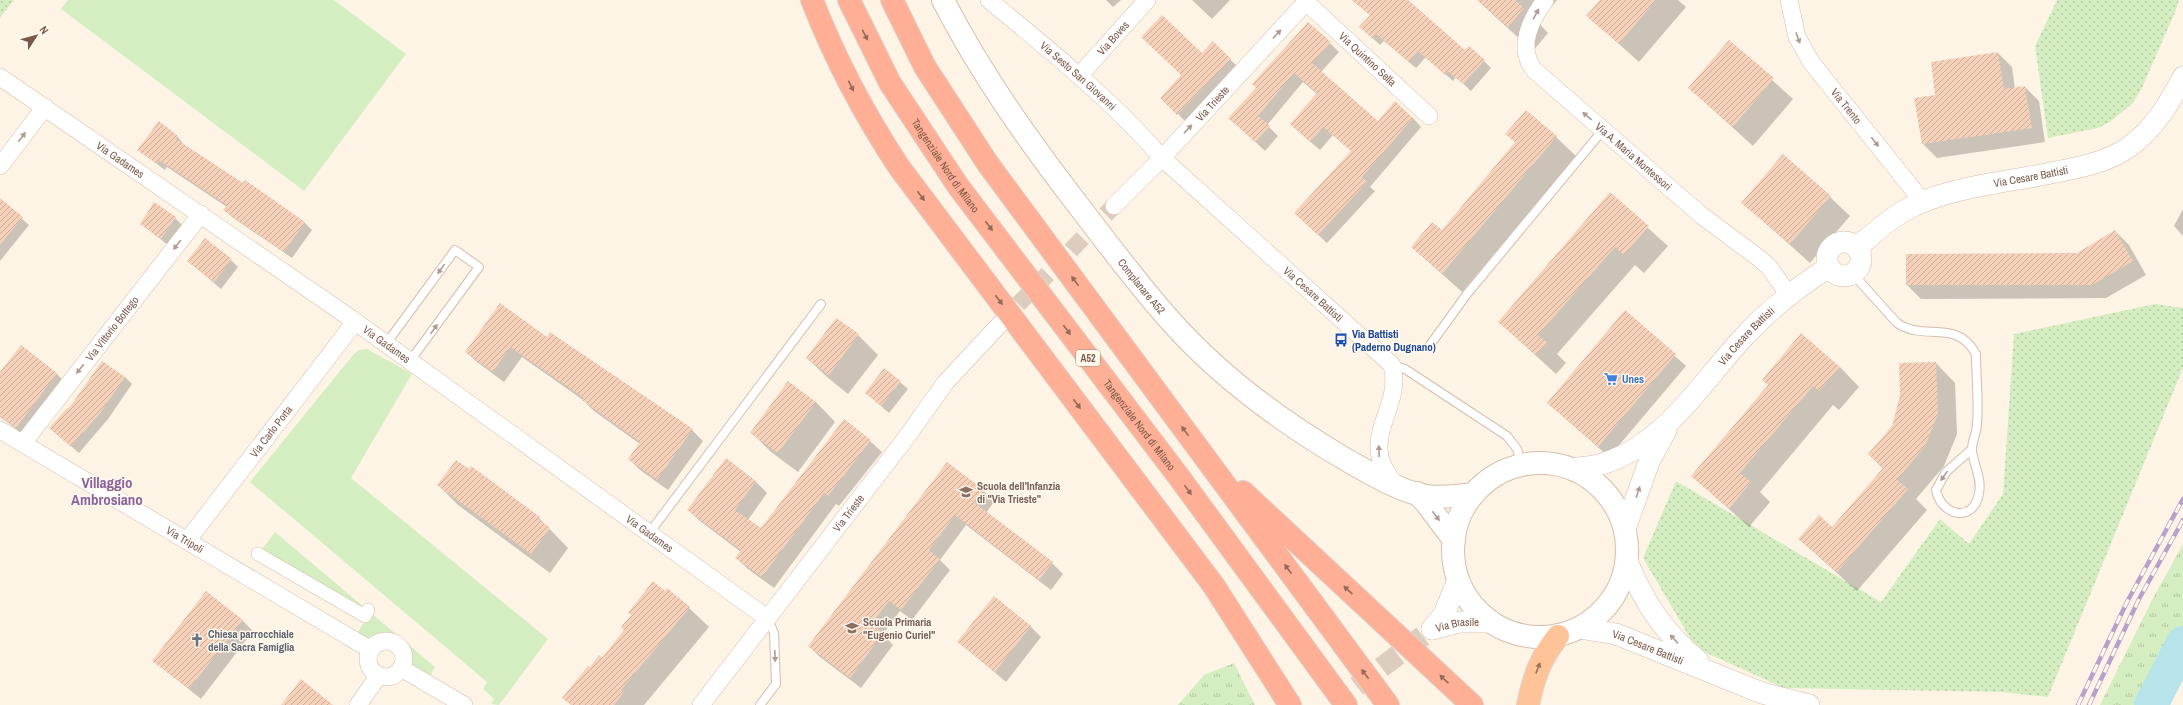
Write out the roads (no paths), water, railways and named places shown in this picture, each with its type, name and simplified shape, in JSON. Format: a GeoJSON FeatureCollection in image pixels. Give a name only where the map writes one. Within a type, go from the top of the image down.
{"type":"FeatureCollection","features":[{"type":"Feature","properties":{"kind":"highway"},"geometry":{"type":"LineString","coordinates":[[812,0],[829,42],[854,92],[874,129],[899,167],[1214,586],[1290,705]]}},
{"type":"Feature","properties":{"kind":"highway","name":"Tangenziale Nord di Milano"},"geometry":{"type":"LineString","coordinates":[[848,0],[890,83],[958,186],[1179,477],[1346,705]]}},
{"type":"Feature","properties":{"kind":"highway"},"geometry":{"type":"LineString","coordinates":[[892,0],[925,66],[988,164],[1388,705]]}},
{"type":"Feature","properties":{"kind":"highway"},"geometry":{"type":"LineString","coordinates":[[1203,456],[1472,705]]}},
{"type":"Feature","properties":{"kind":"highway"},"geometry":{"type":"LineString","coordinates":[[1528,705],[1536,672],[1543,655],[1558,636]]}},
{"type":"Feature","properties":{"kind":"main road","name":"Complanare A52"},"geometry":{"type":"LineString","coordinates":[[943,0],[1000,100],[1132,276],[1169,319],[1210,360],[1256,400],[1312,440],[1374,475],[1417,494],[1451,496],[1474,494]]}},
{"type":"Feature","properties":{"kind":"main road"},"geometry":{"type":"LineString","coordinates":[[1549,464],[1572,469],[1587,477],[1605,492],[1616,506],[1625,529],[1627,545],[1627,561],[1620,586],[1613,598],[1595,618],[1579,628],[1558,636],[1530,637],[1512,632],[1492,622],[1470,602],[1458,580],[1455,567],[1454,540],[1463,511],[1474,494],[1497,474],[1522,465],[1549,464]]}},
{"type":"Feature","properties":{"kind":"main road","name":"Complanare A52"},"geometry":{"type":"LineString","coordinates":[[1417,494],[1427,504],[1454,540]]}},
{"type":"Feature","properties":{"kind":"street","name":"Via Sesto San Giovanni"},"geometry":{"type":"LineString","coordinates":[[989,0],[1137,129],[1162,158]]}},
{"type":"Feature","properties":{"kind":"street","name":"Via Boves"},"geometry":{"type":"LineString","coordinates":[[1078,76],[1147,0]]}},
{"type":"Feature","properties":{"kind":"street","name":"Via A. Maria Montessori"},"geometry":{"type":"LineString","coordinates":[[1545,0],[1532,23],[1526,40],[1526,53],[1530,64],[1538,75],[1701,215],[1760,259],[1769,267],[1789,295]]}},
{"type":"Feature","properties":{"kind":"street","name":"Via Trento"},"geometry":{"type":"LineString","coordinates":[[1790,0],[1797,37],[1811,62],[1923,202]]}},
{"type":"Feature","properties":{"kind":"street","name":"Via Quintino Sella"},"geometry":{"type":"LineString","coordinates":[[1307,1],[1429,116]]}},
{"type":"Feature","properties":{"kind":"street","name":"Via Trieste"},"geometry":{"type":"LineString","coordinates":[[1114,206],[1162,158],[1307,1]]}},
{"type":"Feature","properties":{"kind":"street","name":"Via Gadames"},"geometry":{"type":"LineString","coordinates":[[0,77],[201,214],[355,322],[650,532],[767,618]]}},
{"type":"Feature","properties":{"kind":"street","name":"Via Cesare Battisti"},"geometry":{"type":"LineString","coordinates":[[1857,248],[1903,211],[1923,202],[1964,190],[2091,165],[2120,152],[2137,140],[2157,120],[2183,77]]}},
{"type":"Feature","properties":{"kind":"street"},"geometry":{"type":"LineString","coordinates":[[0,166],[45,107]]}},
{"type":"Feature","properties":{"kind":"street","name":"Via Cesare Battisti"},"geometry":{"type":"LineString","coordinates":[[1162,158],[1392,365]]}},
{"type":"Feature","properties":{"kind":"street","name":"Via Vittorio Bottego"},"geometry":{"type":"LineString","coordinates":[[23,443],[201,214]]}},
{"type":"Feature","properties":{"kind":"street"},"geometry":{"type":"LineString","coordinates":[[1842,242],[1848,242],[1857,248],[1860,252],[1861,262],[1853,274],[1841,276],[1832,272],[1828,267],[1828,254],[1833,246],[1842,242]]}},
{"type":"Feature","properties":{"kind":"street","name":"Via Cesare Battisti"},"geometry":{"type":"LineString","coordinates":[[1572,469],[1604,464],[1627,454],[1648,440],[1674,417],[1762,318],[1789,295],[1828,267]]}},
{"type":"Feature","properties":{"kind":"street","name":"Via Carlo Porta"},"geometry":{"type":"LineString","coordinates":[[187,541],[355,322]]}},
{"type":"Feature","properties":{"kind":"street","name":"Via Trieste"},"geometry":{"type":"LineString","coordinates":[[701,705],[906,438],[930,402],[1000,324]]}},
{"type":"Feature","properties":{"kind":"street"},"geometry":{"type":"LineString","coordinates":[[1392,365],[1395,378],[1393,392],[1382,426],[1379,448],[1382,467],[1396,485]]}},
{"type":"Feature","properties":{"kind":"street","name":"Via Cesare Battisti"},"geometry":{"type":"LineString","coordinates":[[1625,529],[1649,462],[1674,417]]}},
{"type":"Feature","properties":{"kind":"street","name":"Via Tripoli"},"geometry":{"type":"LineString","coordinates":[[0,430],[370,650]]}},
{"type":"Feature","properties":{"kind":"street"},"geometry":{"type":"LineString","coordinates":[[258,554],[365,616],[368,610]]}},
{"type":"Feature","properties":{"kind":"street","name":"Via Cesare Battisti"},"geometry":{"type":"LineString","coordinates":[[1627,561],[1642,595],[1665,629],[1677,643],[1714,674]]}},
{"type":"Feature","properties":{"kind":"street","name":"Via Brasile"},"geometry":{"type":"LineString","coordinates":[[1458,580],[1444,614],[1432,628],[1458,622],[1492,622]]}},
{"type":"Feature","properties":{"kind":"street","name":"Via Cesare Battisti"},"geometry":{"type":"LineString","coordinates":[[1579,628],[1616,634],[1762,693],[1810,705]]}},
{"type":"Feature","properties":{"kind":"street"},"geometry":{"type":"LineString","coordinates":[[390,641],[395,643],[402,651],[404,657],[401,668],[389,676],[379,675],[370,667],[368,662],[370,650],[379,642],[390,641]]}},
{"type":"Feature","properties":{"kind":"street"},"geometry":{"type":"LineString","coordinates":[[401,668],[464,705]]}},
{"type":"Feature","properties":{"kind":"street"},"geometry":{"type":"LineString","coordinates":[[358,705],[379,675]]}},
{"type":"Feature","properties":{"kind":"lane"},"geometry":{"type":"LineString","coordinates":[[1430,345],[1467,294],[1603,130]]}},
{"type":"Feature","properties":{"kind":"lane"},"geometry":{"type":"LineString","coordinates":[[386,344],[455,250],[468,259],[479,267],[410,361]]}},
{"type":"Feature","properties":{"kind":"lane"},"geometry":{"type":"LineString","coordinates":[[1853,274],[1898,323],[1905,328],[1950,333],[1962,337],[1971,345],[1976,354],[1977,418],[1972,449],[1978,471],[1980,492],[1969,511],[1966,513],[1955,513],[1941,503],[1936,490],[1946,472],[1972,449]]}},
{"type":"Feature","properties":{"kind":"lane"},"geometry":{"type":"LineString","coordinates":[[650,532],[821,304]]}},
{"type":"Feature","properties":{"kind":"lane","name":"Via Cesare Battisti"},"geometry":{"type":"LineString","coordinates":[[1392,365],[1405,369],[1507,436],[1518,449],[1522,465]]}},
{"type":"Feature","properties":{"kind":"lane"},"geometry":{"type":"LineString","coordinates":[[760,705],[776,684],[774,633],[767,618]]}},
{"type":"Feature","properties":{"kind":"waterway"},"geometry":{"type":"LineString","coordinates":[[2151,705],[2183,643]]}},
{"type":"Feature","properties":{"kind":"tunnel"},"geometry":{"type":"LineString","coordinates":[[1001,322],[1114,206]]}},
{"type":"Feature","properties":{"kind":"tunnel"},"geometry":{"type":"LineString","coordinates":[[1332,705],[1432,629]]}},
{"type":"Feature","properties":{"kind":"railway"},"geometry":{"type":"LineString","coordinates":[[2078,705],[2127,602],[2183,499]]}},
{"type":"Feature","properties":{"kind":"railway"},"geometry":{"type":"LineString","coordinates":[[2089,705],[2139,599],[2183,520]]}},
{"type":"Feature","properties":{"kind":"place","name":"Via Battisti (Paderno Dugnano)"},"geometry":{"type":"Point","coordinates":[1341,340]}},
{"type":"Feature","properties":{"kind":"place","name":"Unes"},"geometry":{"type":"Point","coordinates":[1611,379]}},
{"type":"Feature","properties":{"kind":"place","name":"Scuola dell'Infanzia di \"Via Trieste\""},"geometry":{"type":"Point","coordinates":[966,492]}},
{"type":"Feature","properties":{"kind":"place","name":"Scuola Primaria \"Eugenio Curiel\""},"geometry":{"type":"Point","coordinates":[852,628]}},
{"type":"Feature","properties":{"kind":"place","name":"Chiesa parrocchiale della Sacra Famiglia"},"geometry":{"type":"Point","coordinates":[197,640]}},
{"type":"Feature","properties":{"kind":"district","name":"Villaggio Ambrosiano"},"geometry":{"type":"Point","coordinates":[107,492]}}]}
